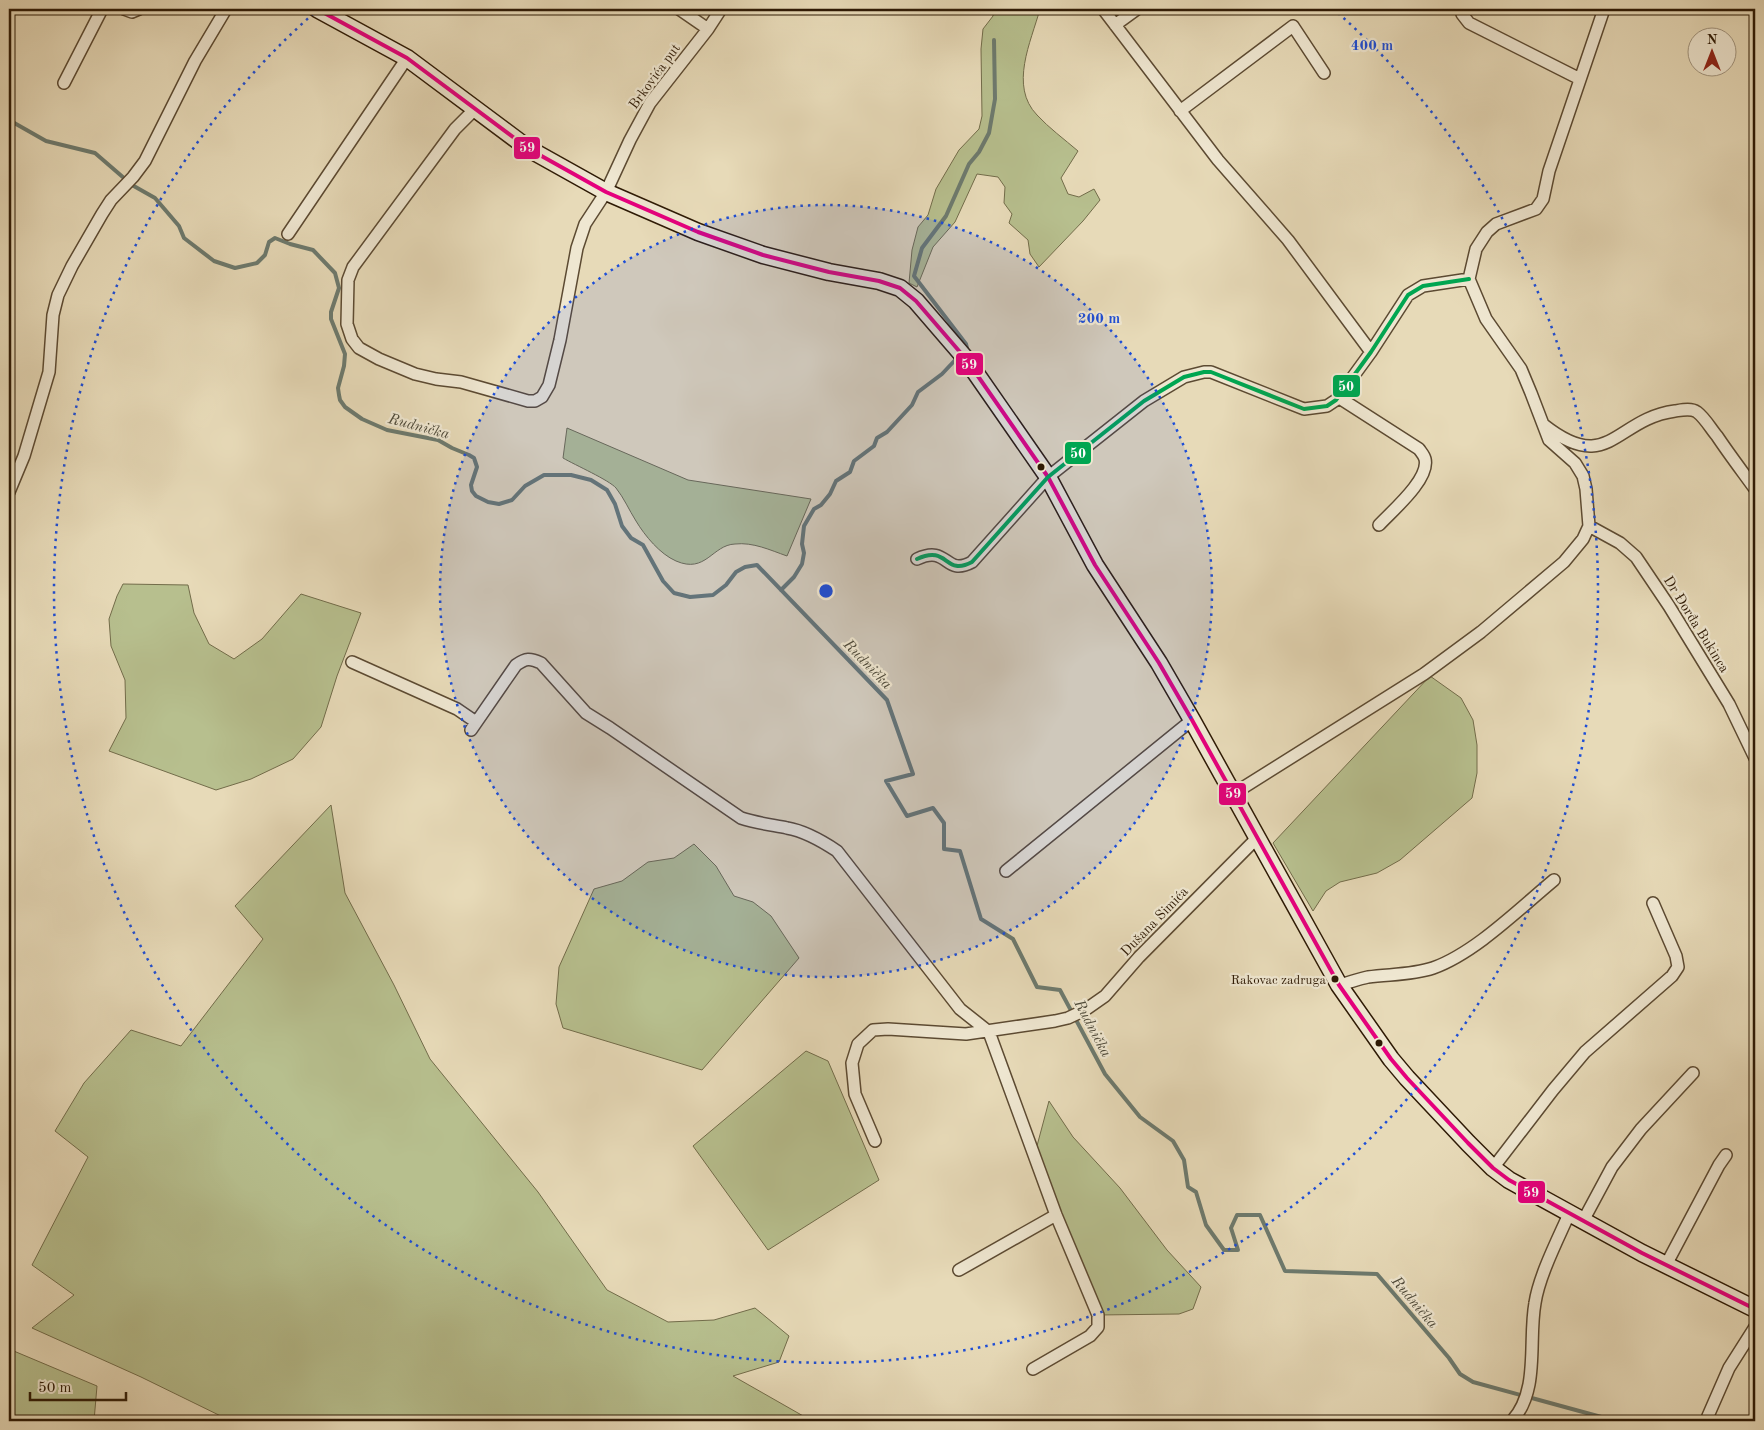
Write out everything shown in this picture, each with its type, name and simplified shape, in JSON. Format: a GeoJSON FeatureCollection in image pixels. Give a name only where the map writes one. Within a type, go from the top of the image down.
{"type":"FeatureCollection","features":[{"type":"Feature","properties":{"kind":"street"},"geometry":{"type":"LineString","coordinates":[[64,83],[102,9]]}},
{"type":"Feature","properties":{"kind":"street"},"geometry":{"type":"LineString","coordinates":[[124,9],[132,12],[139,9]]}},
{"type":"Feature","properties":{"kind":"street"},"geometry":{"type":"LineString","coordinates":[[9,492],[24,456],[49,372],[53,315],[58,295],[72,266],[102,214],[112,200],[133,178],[145,160],[195,60],[226,9]]}},
{"type":"Feature","properties":{"kind":"street"},"geometry":{"type":"LineString","coordinates":[[317,9],[407,58],[529,149],[606,192],[698,232],[763,254],[829,272],[879,281],[906,291],[962,352],[1048,477],[1095,566],[1159,663],[1192,720],[1339,985],[1391,1058],[1468,1143],[1493,1168],[1509,1180],[1666,1265],[1755,1309]]}},
{"type":"Feature","properties":{"kind":"street"},"geometry":{"type":"LineString","coordinates":[[679,9],[708,28]]}},
{"type":"Feature","properties":{"kind":"street","name":"Brkovića put"},"geometry":{"type":"LineString","coordinates":[[475,109],[455,129],[353,267],[348,280],[347,324],[352,339],[359,348],[379,359],[415,374],[429,378],[461,382],[528,401],[535,401],[542,397],[549,385],[581,233],[590,214],[606,192],[630,140],[650,103],[721,9]]}},
{"type":"Feature","properties":{"kind":"street"},"geometry":{"type":"LineString","coordinates":[[1104,9],[1218,160],[1288,240],[1371,352]]}},
{"type":"Feature","properties":{"kind":"street"},"geometry":{"type":"LineString","coordinates":[[1115,25],[1137,9]]}},
{"type":"Feature","properties":{"kind":"street"},"geometry":{"type":"LineString","coordinates":[[1461,9],[1462,14],[1469,22],[1580,79]]}},
{"type":"Feature","properties":{"kind":"street"},"geometry":{"type":"LineString","coordinates":[[1233,794],[1424,674],[1481,632],[1564,562],[1583,539],[1589,526],[1583,476],[1575,463],[1549,440],[1520,369],[1486,319],[1469,279],[1476,249],[1487,232],[1496,224],[1536,210],[1543,199],[1549,171],[1604,9]]}},
{"type":"Feature","properties":{"kind":"street"},"geometry":{"type":"LineString","coordinates":[[1180,111],[1293,26],[1324,73]]}},
{"type":"Feature","properties":{"kind":"street"},"geometry":{"type":"LineString","coordinates":[[288,234],[407,58]]}},
{"type":"Feature","properties":{"kind":"street"},"geometry":{"type":"LineString","coordinates":[[917,559],[932,554],[938,555],[958,567],[963,567],[972,562],[1048,477],[1144,401],[1189,375],[1204,372],[1219,374],[1304,409],[1326,406],[1338,397],[1371,352],[1408,295],[1423,286],[1469,279]]}},
{"type":"Feature","properties":{"kind":"street"},"geometry":{"type":"LineString","coordinates":[[1338,397],[1419,449],[1425,459],[1422,477],[1400,504],[1379,525]]}},
{"type":"Feature","properties":{"kind":"street"},"geometry":{"type":"LineString","coordinates":[[1542,424],[1563,439],[1582,445],[1595,446],[1606,444],[1640,422],[1662,413],[1688,410],[1696,412],[1708,424],[1755,488]]}},
{"type":"Feature","properties":{"kind":"street","name":"Dr Đorđa Bukinca"},"geometry":{"type":"LineString","coordinates":[[1589,526],[1620,543],[1636,557],[1670,606],[1729,704],[1755,758]]}},
{"type":"Feature","properties":{"kind":"street"},"geometry":{"type":"LineString","coordinates":[[352,662],[457,709],[473,726],[516,665],[525,659],[532,659],[541,663],[586,713],[741,818],[789,828],[803,833],[820,840],[836,852],[960,1009],[989,1032],[1056,1215],[1098,1315],[1098,1327],[1090,1336],[1033,1369]]}},
{"type":"Feature","properties":{"kind":"street"},"geometry":{"type":"LineString","coordinates":[[1006,871],[1192,720]]}},
{"type":"Feature","properties":{"kind":"street","name":"Dušana Simića"},"geometry":{"type":"LineString","coordinates":[[875,1141],[855,1094],[852,1063],[858,1044],[873,1030],[888,1028],[966,1034],[989,1032],[1068,1018],[1085,1010],[1105,996],[1139,957],[1257,838]]}},
{"type":"Feature","properties":{"kind":"street"},"geometry":{"type":"LineString","coordinates":[[1339,985],[1366,978],[1414,972],[1434,967],[1487,936],[1554,880]]}},
{"type":"Feature","properties":{"kind":"street"},"geometry":{"type":"LineString","coordinates":[[1493,1168],[1585,1052],[1672,976],[1678,967],[1676,956],[1652,903]]}},
{"type":"Feature","properties":{"kind":"street"},"geometry":{"type":"LineString","coordinates":[[1512,1421],[1521,1410],[1528,1389],[1535,1302],[1546,1270],[1576,1217],[1641,1129],[1693,1073]]}},
{"type":"Feature","properties":{"kind":"street"},"geometry":{"type":"LineString","coordinates":[[1666,1265],[1718,1165],[1726,1155]]}},
{"type":"Feature","properties":{"kind":"street"},"geometry":{"type":"LineString","coordinates":[[959,1270],[1056,1215]]}},
{"type":"Feature","properties":{"kind":"street"},"geometry":{"type":"LineString","coordinates":[[1708,1418],[1729,1368],[1755,1327]]}},
{"type":"Feature","properties":{"kind":"green space"},"geometry":{"type":"Polygon","coordinates":[[[994,9],[1040,9],[1025,64],[1023,77],[1024,91],[1037,115],[1078,151],[1061,178],[1068,194],[1079,197],[1094,189],[1100,200],[1083,221],[1039,267],[1030,254],[1028,240],[1009,223],[1012,214],[1004,203],[1005,187],[998,177],[977,174],[955,222],[933,247],[917,287],[909,283],[912,250],[918,227],[928,215],[936,189],[959,150],[979,129],[982,116],[981,49],[983,29],[993,16],[994,9]]]}},
{"type":"Feature","properties":{"kind":"green space"},"geometry":{"type":"Polygon","coordinates":[[[567,428],[688,480],[811,499],[787,556],[748,544],[735,544],[720,549],[702,562],[695,564],[686,564],[670,558],[653,544],[644,533],[616,488],[563,458],[567,428]]]}},
{"type":"Feature","properties":{"kind":"green space"},"geometry":{"type":"Polygon","coordinates":[[[123,584],[188,585],[194,613],[209,644],[234,659],[262,639],[301,594],[361,613],[337,676],[321,727],[293,759],[251,779],[216,790],[109,751],[126,718],[125,680],[111,646],[109,619],[123,584]]]}},
{"type":"Feature","properties":{"kind":"green space"},"geometry":{"type":"Polygon","coordinates":[[[1430,676],[1461,698],[1473,720],[1477,745],[1477,773],[1472,798],[1400,860],[1377,873],[1340,882],[1326,891],[1313,911],[1273,843],[1430,676]]]}},
{"type":"Feature","properties":{"kind":"green space"},"geometry":{"type":"Polygon","coordinates":[[[331,805],[345,893],[394,985],[430,1059],[538,1192],[607,1290],[668,1322],[714,1320],[755,1308],[789,1336],[779,1362],[733,1376],[812,1421],[231,1421],[141,1377],[32,1328],[74,1295],[32,1265],[88,1157],[55,1131],[84,1083],[131,1030],[181,1046],[263,939],[235,906],[331,805]]]}},
{"type":"Feature","properties":{"kind":"green space"},"geometry":{"type":"Polygon","coordinates":[[[694,844],[716,866],[734,896],[753,902],[771,916],[799,958],[702,1070],[563,1028],[556,1004],[559,967],[594,889],[622,881],[648,862],[674,858],[694,844]]]}},
{"type":"Feature","properties":{"kind":"green space"},"geometry":{"type":"Polygon","coordinates":[[[806,1051],[828,1061],[879,1180],[768,1250],[693,1146],[806,1051]]]}},
{"type":"Feature","properties":{"kind":"green space"},"geometry":{"type":"Polygon","coordinates":[[[1049,1101],[1073,1137],[1120,1188],[1167,1250],[1201,1287],[1193,1309],[1179,1314],[1098,1315],[1034,1157],[1049,1101]]]}},
{"type":"Feature","properties":{"kind":"green space"},"geometry":{"type":"Polygon","coordinates":[[[9,1349],[97,1386],[94,1421],[9,1421],[9,1349]]]}},
{"type":"Feature","properties":{"kind":"waterway"},"geometry":{"type":"LineString","coordinates":[[965,350],[967,348],[966,344],[914,276],[922,248],[946,216],[969,164],[979,152],[989,133],[995,99],[994,40]]}},
{"type":"Feature","properties":{"kind":"waterway","name":"Rudnička"},"geometry":{"type":"LineString","coordinates":[[9,120],[46,141],[95,153],[132,185],[155,198],[179,226],[184,238],[214,261],[235,268],[257,263],[265,255],[269,242],[275,238],[313,250],[335,273],[339,288],[331,312],[331,319],[345,354],[338,388],[340,400],[345,407],[362,419],[387,430],[438,440],[474,458],[477,467],[471,485],[472,491],[476,496],[488,502],[499,504],[512,500],[525,486],[544,475],[571,475],[591,480],[607,490],[615,504],[622,526],[631,538],[643,545],[663,581],[674,593],[690,597],[713,595],[726,585],[736,572],[745,567],[757,565],[887,700],[913,774],[886,781],[907,816],[933,808],[944,823],[944,849],[960,851],[981,919],[1013,939],[1037,987],[1060,990],[1105,1074],[1140,1117],[1173,1141],[1184,1160],[1188,1187],[1196,1192],[1206,1225],[1224,1250],[1238,1250],[1231,1228],[1237,1215],[1260,1215],[1285,1271],[1377,1274],[1449,1358],[1460,1374],[1473,1382],[1616,1421]]}},
{"type":"Feature","properties":{"kind":"waterway"},"geometry":{"type":"LineString","coordinates":[[781,590],[794,577],[802,564],[804,526],[814,509],[821,505],[830,494],[836,481],[850,472],[854,461],[874,446],[877,438],[887,432],[912,405],[918,392],[942,374],[958,357]]}},
{"type":"Feature","properties":{"kind":"transit line","name":"59"},"geometry":{"type":"LineString","coordinates":[[317,9],[407,58],[529,149],[606,192],[698,232],[763,255],[829,272],[879,281],[900,288],[916,301],[966,359],[1048,477],[1095,565],[1159,663],[1192,720],[1339,985],[1391,1059],[1468,1143],[1493,1168],[1509,1180],[1642,1253],[1755,1309]]}},
{"type":"Feature","properties":{"kind":"transit line","name":"50"},"geometry":{"type":"LineString","coordinates":[[917,559],[927,555],[935,555],[956,566],[963,566],[972,562],[1048,477],[1144,401],[1184,377],[1211,372],[1304,409],[1327,406],[1336,400],[1371,352],[1408,295],[1423,286],[1469,279]]}},
{"type":"Feature","properties":{"kind":"place","name":"Rakovac zadruga"},"geometry":{"type":"Point","coordinates":[1335,979]}}]}
